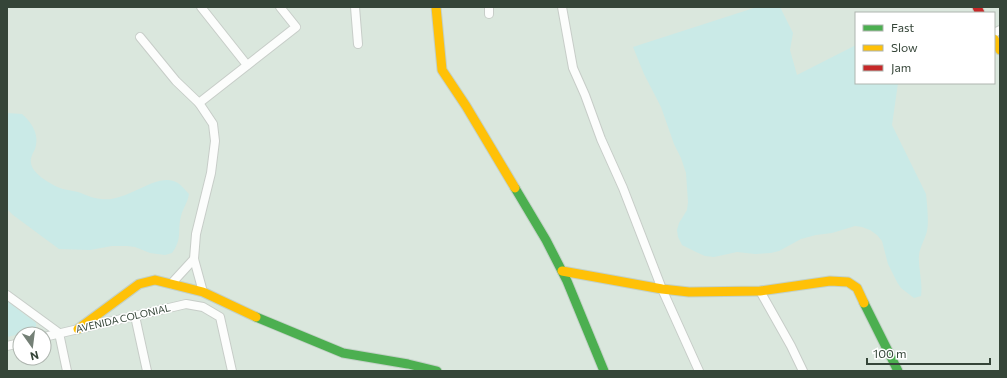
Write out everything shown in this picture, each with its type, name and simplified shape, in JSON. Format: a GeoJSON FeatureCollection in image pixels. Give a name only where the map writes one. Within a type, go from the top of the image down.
{"type":"FeatureCollection","features":[{"type":"Feature","properties":{"kind":"street"},"geometry":{"type":"LineString","coordinates":[[201,7],[247,65]]}},
{"type":"Feature","properties":{"kind":"street"},"geometry":{"type":"LineString","coordinates":[[199,103],[296,27],[280,7]]}},
{"type":"Feature","properties":{"kind":"street"},"geometry":{"type":"LineString","coordinates":[[355,7],[358,44]]}},
{"type":"Feature","properties":{"kind":"street"},"geometry":{"type":"LineString","coordinates":[[436,7],[442,70],[466,106],[546,240],[567,281],[604,371]]}},
{"type":"Feature","properties":{"kind":"street"},"geometry":{"type":"LineString","coordinates":[[562,7],[573,68],[585,95],[601,139],[623,188],[662,289],[699,371]]}},
{"type":"Feature","properties":{"kind":"street"},"geometry":{"type":"LineString","coordinates":[[140,37],[176,81],[199,103],[213,124],[215,141],[211,173],[196,234],[194,259],[203,292]]}},
{"type":"Feature","properties":{"kind":"street"},"geometry":{"type":"LineString","coordinates":[[995,41],[1000,50]]}},
{"type":"Feature","properties":{"kind":"street"},"geometry":{"type":"LineString","coordinates":[[171,284],[194,259]]}},
{"type":"Feature","properties":{"kind":"street"},"geometry":{"type":"LineString","coordinates":[[562,271],[662,289],[689,292],[760,291],[830,281],[848,282],[858,288],[898,371]]}},
{"type":"Feature","properties":{"kind":"street"},"geometry":{"type":"LineString","coordinates":[[78,329],[139,284],[155,280],[203,292],[264,321],[343,353],[408,364],[437,371]]}},
{"type":"Feature","properties":{"kind":"street"},"geometry":{"type":"LineString","coordinates":[[760,291],[791,346],[803,371]]}},
{"type":"Feature","properties":{"kind":"street"},"geometry":{"type":"LineString","coordinates":[[7,294],[59,333],[67,371]]}},
{"type":"Feature","properties":{"kind":"street","name":"AVENIDA COLONIAL"},"geometry":{"type":"LineString","coordinates":[[52,335],[186,304],[203,307],[220,317],[232,371]]}},
{"type":"Feature","properties":{"kind":"street"},"geometry":{"type":"LineString","coordinates":[[135,316],[147,371]]}},
{"type":"Feature","properties":{"kind":"shaded area"},"geometry":{"type":"Polygon","coordinates":[[[7,7],[1000,7],[1000,371],[7,371],[7,7]]]}},
{"type":"Feature","properties":{"kind":"shaded area"},"geometry":{"type":"Polygon","coordinates":[[[757,7],[780,7],[793,33],[790,50],[797,75],[855,46],[855,84],[898,84],[892,125],[926,194],[928,212],[928,227],[919,255],[921,296],[914,298],[901,288],[888,264],[882,241],[870,230],[862,227],[855,226],[832,233],[801,239],[779,251],[771,253],[755,254],[737,252],[714,257],[705,256],[682,245],[678,237],[677,230],[679,223],[687,210],[688,202],[686,173],[661,107],[644,74],[633,47],[757,7]]]}},
{"type":"Feature","properties":{"kind":"shaded area"},"geometry":{"type":"Polygon","coordinates":[[[7,113],[22,114],[32,125],[36,134],[36,144],[31,159],[32,167],[44,179],[63,189],[95,198],[111,199],[152,183],[170,180],[178,183],[189,194],[181,216],[179,239],[172,253],[165,255],[150,253],[135,247],[127,246],[112,246],[90,250],[59,249],[13,215],[7,209],[7,113]]]}},
{"type":"Feature","properties":{"kind":"shaded area"},"geometry":{"type":"Polygon","coordinates":[[[7,301],[36,323],[36,326],[12,326],[12,336],[7,337],[7,301]]]}},
{"type":"Feature","properties":{"kind":"traffic: fast"},"geometry":{"type":"LineString","coordinates":[[515,188],[546,240],[567,281],[604,371]]}},
{"type":"Feature","properties":{"kind":"traffic: fast"},"geometry":{"type":"LineString","coordinates":[[864,303],[898,371]]}},
{"type":"Feature","properties":{"kind":"traffic: fast"},"geometry":{"type":"LineString","coordinates":[[256,317],[343,353],[408,364],[437,371]]}},
{"type":"Feature","properties":{"kind":"traffic: slow"},"geometry":{"type":"LineString","coordinates":[[436,7],[442,70],[466,106],[515,188]]}},
{"type":"Feature","properties":{"kind":"traffic: slow"},"geometry":{"type":"LineString","coordinates":[[995,41],[1000,50]]}},
{"type":"Feature","properties":{"kind":"traffic: slow"},"geometry":{"type":"LineString","coordinates":[[562,271],[662,289],[689,292],[760,291],[830,281],[848,282],[857,288],[864,303]]}},
{"type":"Feature","properties":{"kind":"traffic: slow"},"geometry":{"type":"LineString","coordinates":[[78,329],[139,284],[155,280],[203,292],[256,317]]}},
{"type":"Feature","properties":{"kind":"traffic: jam"},"geometry":{"type":"LineString","coordinates":[[977,7],[980,12]]}}]}
